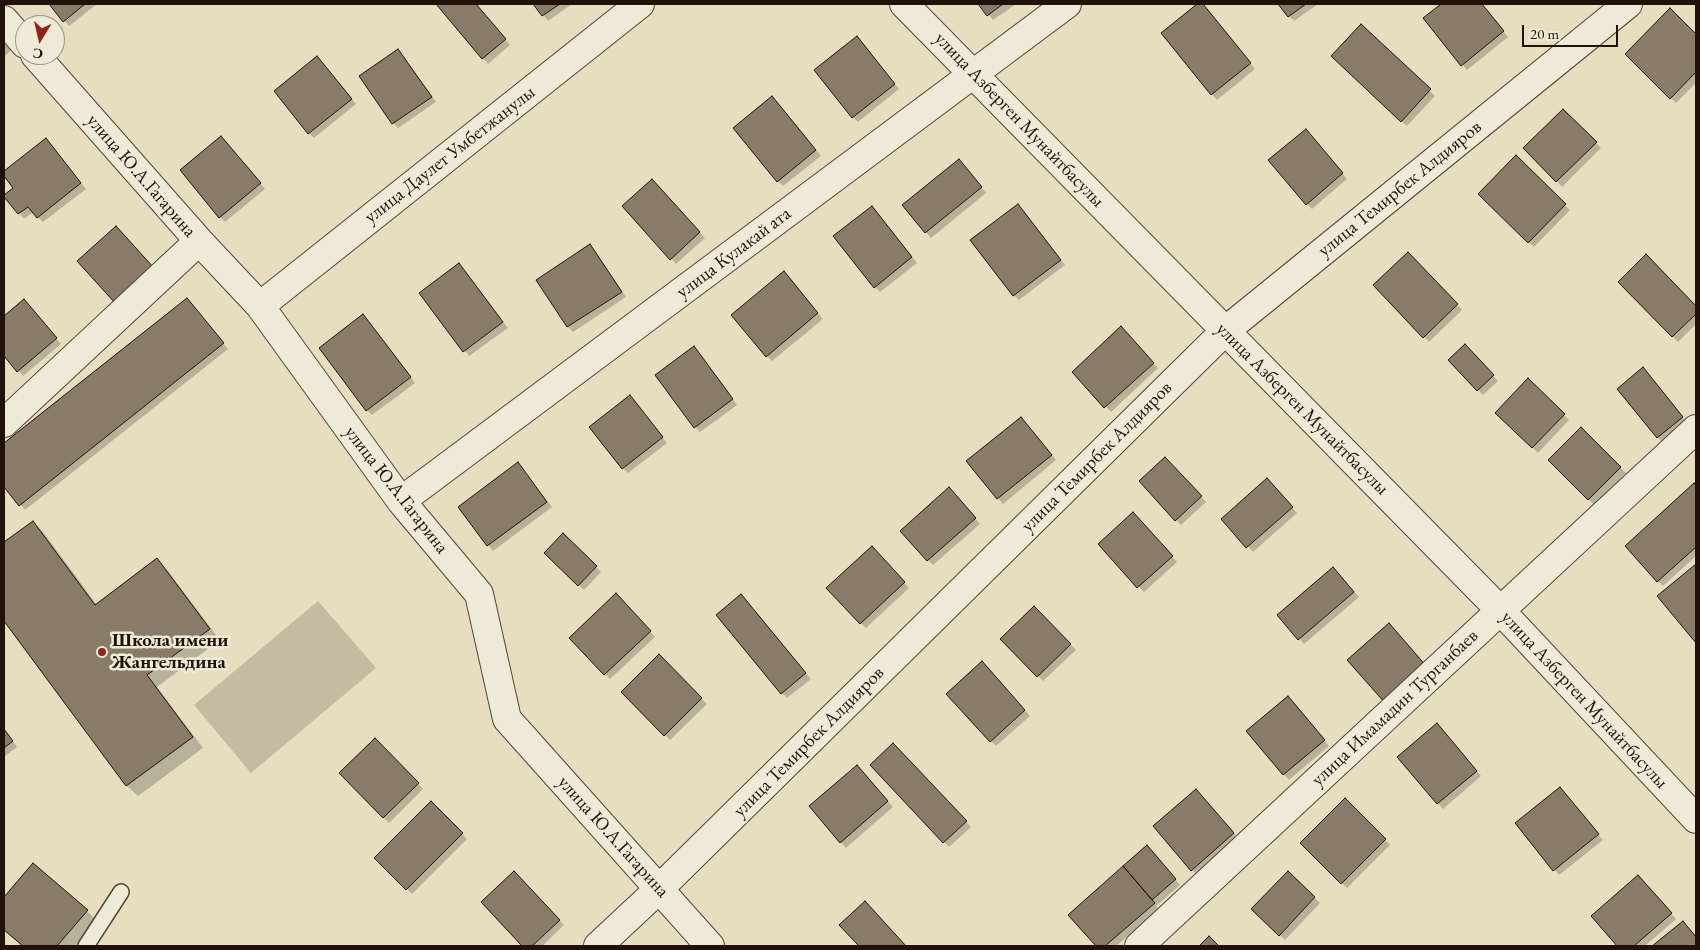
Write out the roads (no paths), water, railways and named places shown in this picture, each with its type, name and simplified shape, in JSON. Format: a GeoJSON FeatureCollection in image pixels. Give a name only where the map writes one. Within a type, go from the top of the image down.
{"type":"FeatureCollection","features":[{"type":"Feature","properties":{"kind":"street","name":"улица Даулет Умбетжанулы"},"geometry":{"type":"LineString","coordinates":[[260,306],[640,4]]}},
{"type":"Feature","properties":{"kind":"street","name":"улица Азберген Мунайтбасулы"},"geometry":{"type":"LineString","coordinates":[[904,4],[1500,610],[1696,819]]}},
{"type":"Feature","properties":{"kind":"street","name":"улица Кулакай ата"},"geometry":{"type":"LineString","coordinates":[[401,501],[1067,4]]}},
{"type":"Feature","properties":{"kind":"street","name":"улица Темирбек Алдияров"},"geometry":{"type":"LineString","coordinates":[[598,946],[659,889],[1225,330],[1628,4]]}},
{"type":"Feature","properties":{"kind":"street"},"geometry":{"type":"LineString","coordinates":[[4,20],[15,33]]}},
{"type":"Feature","properties":{"kind":"street","name":"улица Ю.А.Гагарина"},"geometry":{"type":"LineString","coordinates":[[44,65],[199,241],[260,306],[401,501],[479,594],[507,719],[710,946]]}},
{"type":"Feature","properties":{"kind":"street"},"geometry":{"type":"LineString","coordinates":[[4,423],[199,241]]}},
{"type":"Feature","properties":{"kind":"street","name":"улица Имамадин Турганбаев"},"geometry":{"type":"LineString","coordinates":[[1139,946],[1696,429]]}},
{"type":"Feature","properties":{"kind":"lane"},"geometry":{"type":"LineString","coordinates":[[86,946],[121,892]]}},
{"type":"Feature","properties":{"kind":"place","name":"Школа имени Жангельдина"},"geometry":{"type":"Point","coordinates":[102,652]}}]}
